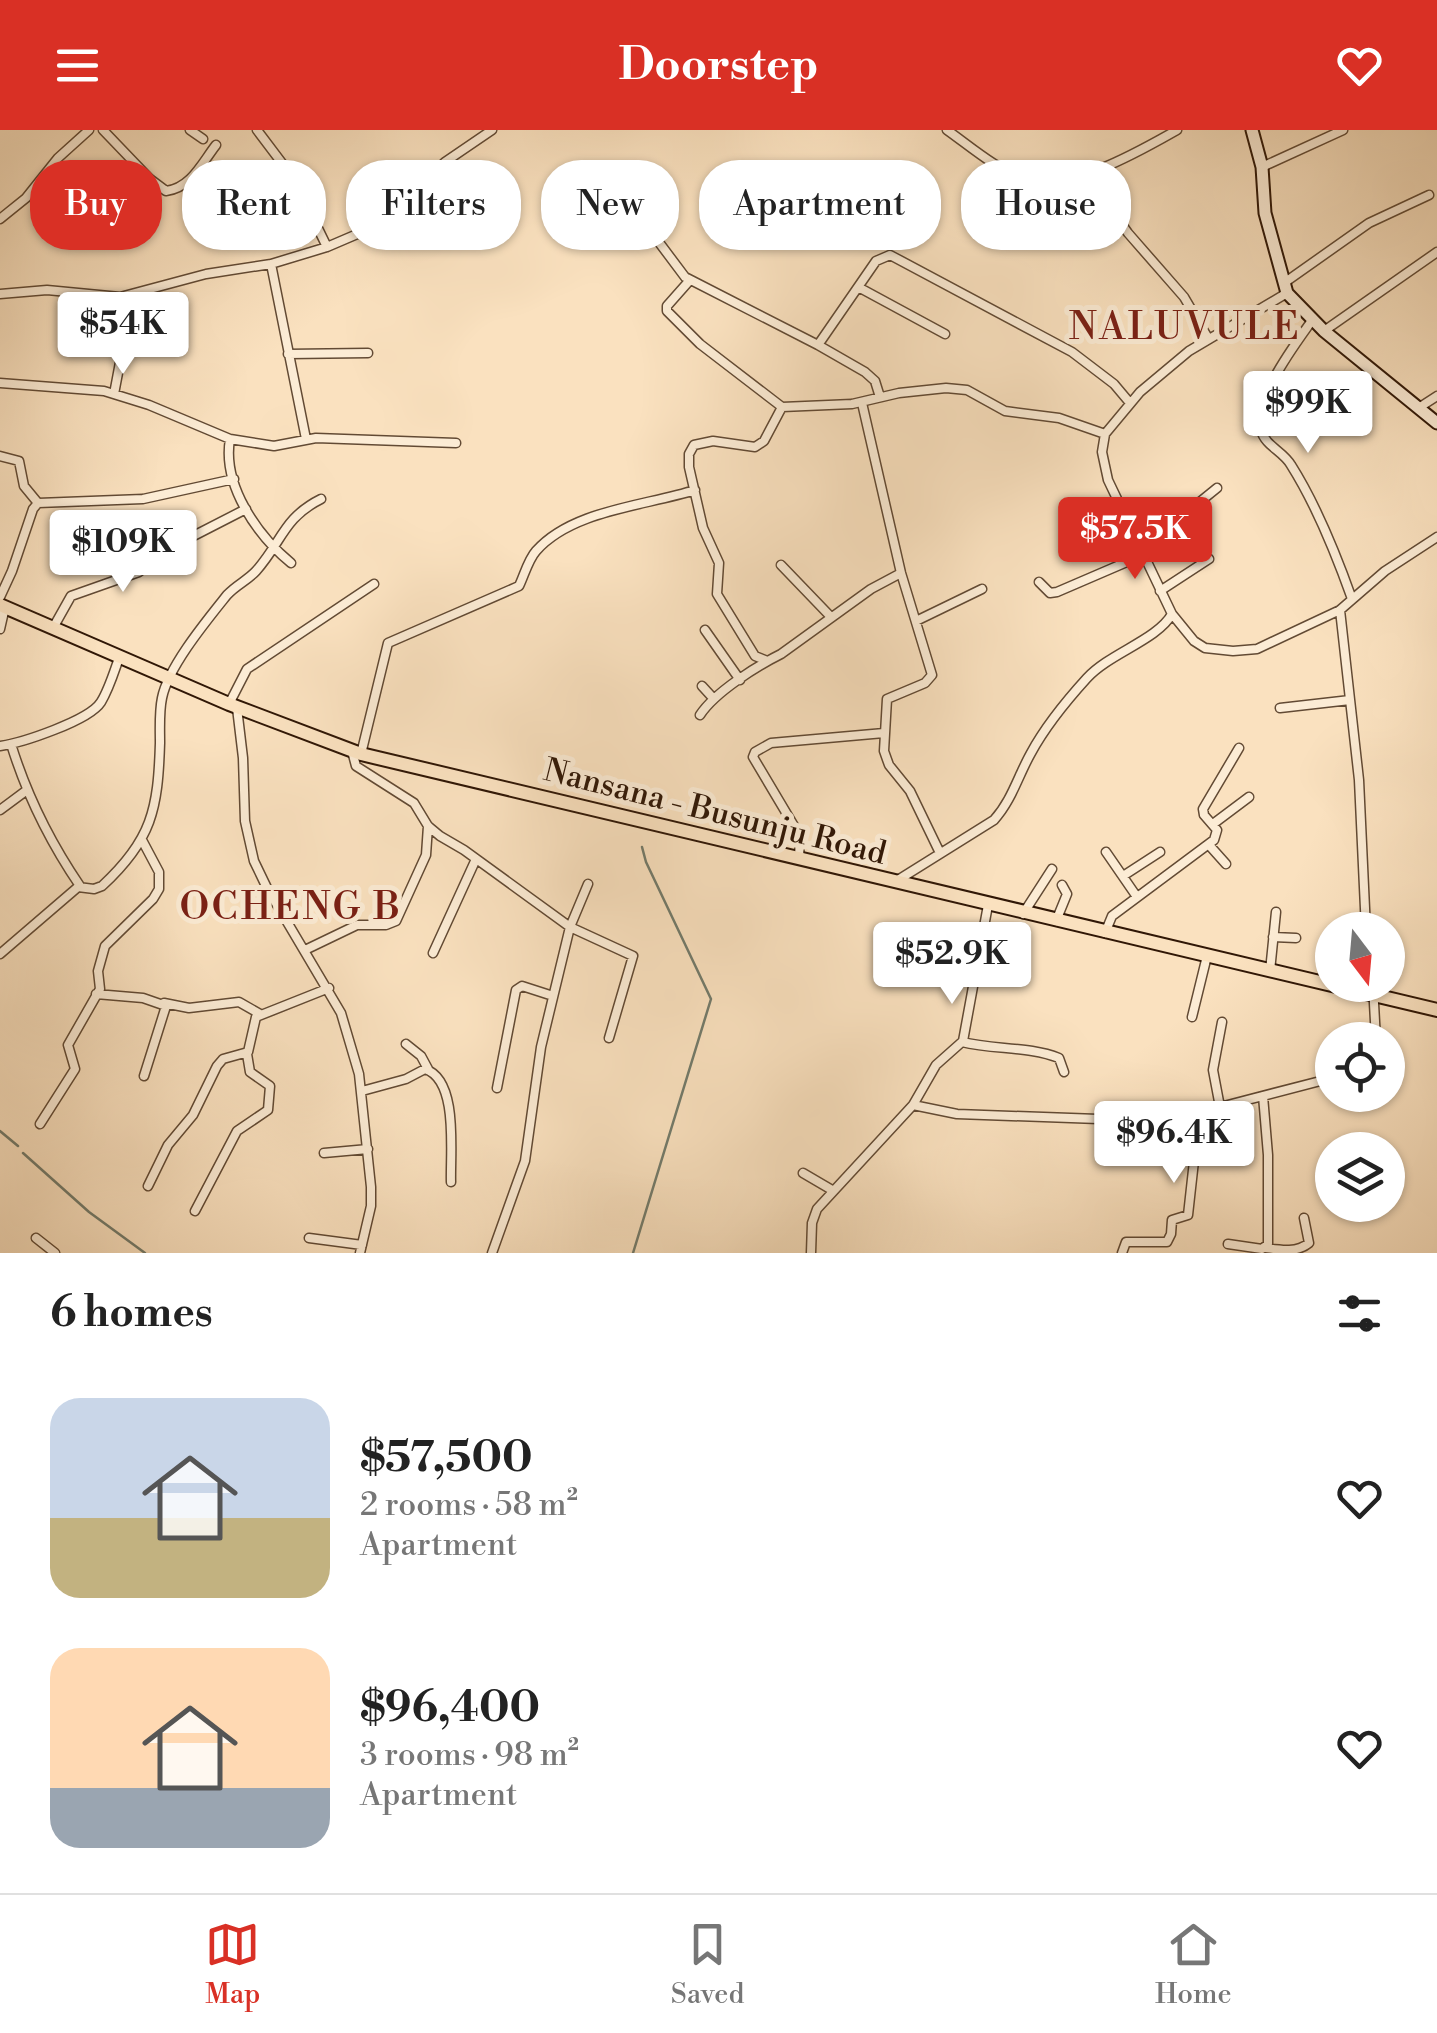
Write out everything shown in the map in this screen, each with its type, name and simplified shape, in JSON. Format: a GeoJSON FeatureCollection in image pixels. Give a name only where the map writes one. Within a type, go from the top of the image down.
{"type":"FeatureCollection","features":[{"type":"Feature","properties":{"kind":"main road","name":"Nansana - Busunju Road"},"geometry":{"type":"LineString","coordinates":[[2,603],[233,706],[356,753],[1024,914],[1315,979]]}},
{"type":"Feature","properties":{"kind":"main road","name":"Nansana - Busunju Road"},"geometry":{"type":"LineString","coordinates":[[1405,1000],[1437,1010]]}},
{"type":"Feature","properties":{"kind":"street"},"geometry":{"type":"LineString","coordinates":[[0,218],[26,198],[58,158],[89,130]]}},
{"type":"Feature","properties":{"kind":"street"},"geometry":{"type":"LineString","coordinates":[[103,130],[166,191],[179,189],[194,176],[216,145]]}},
{"type":"Feature","properties":{"kind":"street"},"geometry":{"type":"LineString","coordinates":[[190,130],[203,139]]}},
{"type":"Feature","properties":{"kind":"street"},"geometry":{"type":"LineString","coordinates":[[256,130],[294,179],[327,247]]}},
{"type":"Feature","properties":{"kind":"street"},"geometry":{"type":"LineString","coordinates":[[0,294],[47,290],[120,297],[206,274],[271,264],[327,247],[376,226],[445,162],[492,130]]}},
{"type":"Feature","properties":{"kind":"street"},"geometry":{"type":"LineString","coordinates":[[947,130],[991,160]]}},
{"type":"Feature","properties":{"kind":"street"},"geometry":{"type":"LineString","coordinates":[[1115,160],[1176,130]]}},
{"type":"Feature","properties":{"kind":"street"},"geometry":{"type":"LineString","coordinates":[[1252,130],[1262,167],[1266,213],[1286,288],[1324,330],[1437,423]]}},
{"type":"Feature","properties":{"kind":"street"},"geometry":{"type":"LineString","coordinates":[[1262,167],[1342,130]]}},
{"type":"Feature","properties":{"kind":"street"},"geometry":{"type":"LineString","coordinates":[[1429,195],[1370,223],[1235,326],[1208,338],[1170,366],[1130,402],[1104,434],[1104,464],[1172,614],[1200,645],[1233,651],[1270,644],[1340,610],[1384,571],[1437,537]]}},
{"type":"Feature","properties":{"kind":"street"},"geometry":{"type":"LineString","coordinates":[[1131,235],[1184,297],[1208,338]]}},
{"type":"Feature","properties":{"kind":"street"},"geometry":{"type":"LineString","coordinates":[[666,250],[690,280],[865,372],[875,381],[880,397]]}},
{"type":"Feature","properties":{"kind":"street"},"geometry":{"type":"LineString","coordinates":[[1324,330],[1437,252]]}},
{"type":"Feature","properties":{"kind":"street"},"geometry":{"type":"LineString","coordinates":[[818,345],[880,257],[894,256],[1072,352],[1114,384],[1130,402]]}},
{"type":"Feature","properties":{"kind":"street"},"geometry":{"type":"LineString","coordinates":[[271,264],[306,440]]}},
{"type":"Feature","properties":{"kind":"street"},"geometry":{"type":"LineString","coordinates":[[690,280],[667,306],[668,312],[700,344],[782,407],[862,403],[880,397],[958,389],[1005,411],[1059,418],[1104,434]]}},
{"type":"Feature","properties":{"kind":"street"},"geometry":{"type":"LineString","coordinates":[[860,288],[945,334]]}},
{"type":"Feature","properties":{"kind":"street"},"geometry":{"type":"LineString","coordinates":[[114,394],[125,336],[120,297]]}},
{"type":"Feature","properties":{"kind":"street"},"geometry":{"type":"LineString","coordinates":[[1313,319],[1274,380],[1260,425],[1265,440],[1282,453],[1297,474],[1338,559],[1352,600]]}},
{"type":"Feature","properties":{"kind":"street"},"geometry":{"type":"LineString","coordinates":[[288,354],[368,354]]}},
{"type":"Feature","properties":{"kind":"street"},"geometry":{"type":"LineString","coordinates":[[0,383],[114,394],[230,439],[274,446],[306,440],[456,443]]}},
{"type":"Feature","properties":{"kind":"street"},"geometry":{"type":"LineString","coordinates":[[1420,407],[1437,396]]}},
{"type":"Feature","properties":{"kind":"street"},"geometry":{"type":"LineString","coordinates":[[862,403],[900,573],[931,670],[930,680],[889,697],[885,703],[884,751],[910,791],[940,853]]}},
{"type":"Feature","properties":{"kind":"street"},"geometry":{"type":"LineString","coordinates":[[765,660],[755,656],[717,594],[720,563],[702,528],[688,460],[694,445],[713,441],[755,447],[764,441],[782,407]]}},
{"type":"Feature","properties":{"kind":"street"},"geometry":{"type":"LineString","coordinates":[[230,439],[229,466],[246,509],[271,546],[291,563]]}},
{"type":"Feature","properties":{"kind":"street"},"geometry":{"type":"LineString","coordinates":[[0,456],[19,461],[24,486],[38,503]]}},
{"type":"Feature","properties":{"kind":"street"},"geometry":{"type":"LineString","coordinates":[[0,629],[2,603],[32,510],[38,503],[144,499],[234,479]]}},
{"type":"Feature","properties":{"kind":"street"},"geometry":{"type":"LineString","coordinates":[[1131,530],[1196,505],[1217,488]]}},
{"type":"Feature","properties":{"kind":"street"},"geometry":{"type":"LineString","coordinates":[[609,1038],[632,956],[570,928],[428,826],[414,803],[356,766],[356,753],[388,644],[519,586],[534,552],[594,514],[634,508],[695,490]]}},
{"type":"Feature","properties":{"kind":"street"},"geometry":{"type":"LineString","coordinates":[[11,744],[54,847],[80,886],[102,886],[150,826],[158,790],[162,698],[169,678],[229,592],[256,572],[292,518],[321,499]]}},
{"type":"Feature","properties":{"kind":"street"},"geometry":{"type":"LineString","coordinates":[[53,628],[71,596],[135,574],[170,548],[246,509]]}},
{"type":"Feature","properties":{"kind":"street"},"geometry":{"type":"LineString","coordinates":[[1039,582],[1050,594],[1143,555]]}},
{"type":"Feature","properties":{"kind":"street"},"geometry":{"type":"LineString","coordinates":[[1160,591],[1208,559]]}},
{"type":"Feature","properties":{"kind":"street"},"geometry":{"type":"LineString","coordinates":[[781,566],[831,617]]}},
{"type":"Feature","properties":{"kind":"street"},"geometry":{"type":"LineString","coordinates":[[700,715],[712,698],[765,660],[778,656],[900,573]]}},
{"type":"Feature","properties":{"kind":"street"},"geometry":{"type":"LineString","coordinates":[[309,1238],[361,1249],[371,1206],[362,1091],[341,1012],[266,888],[254,860],[245,821],[243,758],[233,706],[247,669],[374,584]]}},
{"type":"Feature","properties":{"kind":"street"},"geometry":{"type":"LineString","coordinates":[[916,621],[982,589]]}},
{"type":"Feature","properties":{"kind":"street"},"geometry":{"type":"LineString","coordinates":[[1340,610],[1359,780],[1365,912]]}},
{"type":"Feature","properties":{"kind":"street"},"geometry":{"type":"LineString","coordinates":[[893,883],[978,831],[1004,808],[1040,738],[1083,682],[1116,654],[1157,631],[1172,614]]}},
{"type":"Feature","properties":{"kind":"street"},"geometry":{"type":"LineString","coordinates":[[705,630],[740,680]]}},
{"type":"Feature","properties":{"kind":"street"},"geometry":{"type":"LineString","coordinates":[[0,746],[74,723],[97,708],[120,658]]}},
{"type":"Feature","properties":{"kind":"street"},"geometry":{"type":"LineString","coordinates":[[702,686],[712,698]]}},
{"type":"Feature","properties":{"kind":"street"},"geometry":{"type":"LineString","coordinates":[[1280,708],[1350,700]]}},
{"type":"Feature","properties":{"kind":"street"},"geometry":{"type":"LineString","coordinates":[[798,860],[800,836],[753,757],[755,752],[771,744],[884,732]]}},
{"type":"Feature","properties":{"kind":"street"},"geometry":{"type":"LineString","coordinates":[[1105,932],[1112,916],[1209,844],[1218,833],[1203,809],[1239,748]]}},
{"type":"Feature","properties":{"kind":"street"},"geometry":{"type":"LineString","coordinates":[[0,810],[27,790]]}},
{"type":"Feature","properties":{"kind":"street"},"geometry":{"type":"LineString","coordinates":[[1212,824],[1249,797]]}},
{"type":"Feature","properties":{"kind":"street"},"geometry":{"type":"LineString","coordinates":[[305,950],[357,925],[388,925],[396,920],[426,855],[428,826]]}},
{"type":"Feature","properties":{"kind":"street"},"geometry":{"type":"LineString","coordinates":[[40,1124],[75,1070],[68,1045],[100,986],[98,972],[105,946],[153,900],[159,889],[159,872],[142,840]]}},
{"type":"Feature","properties":{"kind":"street"},"geometry":{"type":"LineString","coordinates":[[1209,844],[1226,864]]}},
{"type":"Feature","properties":{"kind":"street"},"geometry":{"type":"LineString","coordinates":[[1106,852],[1137,897]]}},
{"type":"Feature","properties":{"kind":"street"},"geometry":{"type":"LineString","coordinates":[[1123,876],[1160,852]]}},
{"type":"Feature","properties":{"kind":"street"},"geometry":{"type":"LineString","coordinates":[[433,954],[476,858]]}},
{"type":"Feature","properties":{"kind":"street"},"geometry":{"type":"LineString","coordinates":[[1024,914],[1052,869]]}},
{"type":"Feature","properties":{"kind":"street"},"geometry":{"type":"LineString","coordinates":[[492,1253],[525,1161],[553,996],[570,928],[588,884]]}},
{"type":"Feature","properties":{"kind":"street"},"geometry":{"type":"LineString","coordinates":[[0,954],[80,886]]}},
{"type":"Feature","properties":{"kind":"street"},"geometry":{"type":"LineString","coordinates":[[1056,921],[1067,894],[1062,886]]}},
{"type":"Feature","properties":{"kind":"street"},"geometry":{"type":"LineString","coordinates":[[812,1253],[812,1222],[817,1209],[912,1105],[936,1065],[962,1042],[974,997],[988,905]]}},
{"type":"Feature","properties":{"kind":"street"},"geometry":{"type":"LineString","coordinates":[[1270,971],[1276,912]]}},
{"type":"Feature","properties":{"kind":"street"},"geometry":{"type":"LineString","coordinates":[[1273,937],[1296,938]]}},
{"type":"Feature","properties":{"kind":"street"},"geometry":{"type":"LineString","coordinates":[[1192,1017],[1206,956]]}},
{"type":"Feature","properties":{"kind":"street"},"geometry":{"type":"LineString","coordinates":[[497,1088],[516,990],[522,986],[553,996]]}},
{"type":"Feature","properties":{"kind":"street"},"geometry":{"type":"LineString","coordinates":[[194,1211],[236,1130],[268,1110],[270,1086],[250,1072],[247,1054],[253,1024],[260,1014],[302,1002],[329,988]]}},
{"type":"Feature","properties":{"kind":"street"},"geometry":{"type":"LineString","coordinates":[[96,994],[190,1008],[239,1002],[260,1014]]}},
{"type":"Feature","properties":{"kind":"street"},"geometry":{"type":"LineString","coordinates":[[144,1076],[166,1013],[164,1003]]}},
{"type":"Feature","properties":{"kind":"street"},"geometry":{"type":"LineString","coordinates":[[1220,1107],[1214,1070],[1222,1022]]}},
{"type":"Feature","properties":{"kind":"street"},"geometry":{"type":"LineString","coordinates":[[962,1042],[1043,1052],[1059,1058],[1064,1072]]}},
{"type":"Feature","properties":{"kind":"street"},"geometry":{"type":"LineString","coordinates":[[406,1044],[421,1056],[448,1096],[452,1182]]}},
{"type":"Feature","properties":{"kind":"street"},"geometry":{"type":"LineString","coordinates":[[148,1186],[168,1145],[193,1115],[218,1066],[223,1060],[247,1054]]}},
{"type":"Feature","properties":{"kind":"street"},"geometry":{"type":"LineString","coordinates":[[362,1091],[406,1080],[428,1069]]}},
{"type":"Feature","properties":{"kind":"street"},"geometry":{"type":"LineString","coordinates":[[912,1105],[958,1114],[1153,1120],[1315,1082]]}},
{"type":"Feature","properties":{"kind":"street"},"geometry":{"type":"LineString","coordinates":[[1264,1096],[1268,1155],[1266,1248]]}},
{"type":"Feature","properties":{"kind":"street"},"geometry":{"type":"LineString","coordinates":[[1122,1253],[1126,1242],[1167,1242],[1172,1220],[1188,1215],[1196,1112]]}},
{"type":"Feature","properties":{"kind":"street"},"geometry":{"type":"LineString","coordinates":[[324,1153],[368,1149]]}},
{"type":"Feature","properties":{"kind":"street"},"geometry":{"type":"LineString","coordinates":[[803,1174],[832,1190]]}},
{"type":"Feature","properties":{"kind":"street"},"geometry":{"type":"LineString","coordinates":[[1228,1244],[1282,1250],[1306,1246],[1304,1218]]}},
{"type":"Feature","properties":{"kind":"street"},"geometry":{"type":"LineString","coordinates":[[36,1238],[55,1253]]}},
{"type":"Feature","properties":{"kind":"waterway"},"geometry":{"type":"LineString","coordinates":[[633,1253],[711,999],[642,847]]}},
{"type":"Feature","properties":{"kind":"waterway"},"geometry":{"type":"LineString","coordinates":[[0,1131],[18,1146]]}},
{"type":"Feature","properties":{"kind":"waterway"},"geometry":{"type":"LineString","coordinates":[[23,1153],[89,1212],[145,1253]]}},
{"type":"Feature","properties":{"kind":"district","name":"NALUVULE"},"geometry":{"type":"Point","coordinates":[1185,327]}},
{"type":"Feature","properties":{"kind":"district","name":"OCHENG B"},"geometry":{"type":"Point","coordinates":[291,907]}}]}
